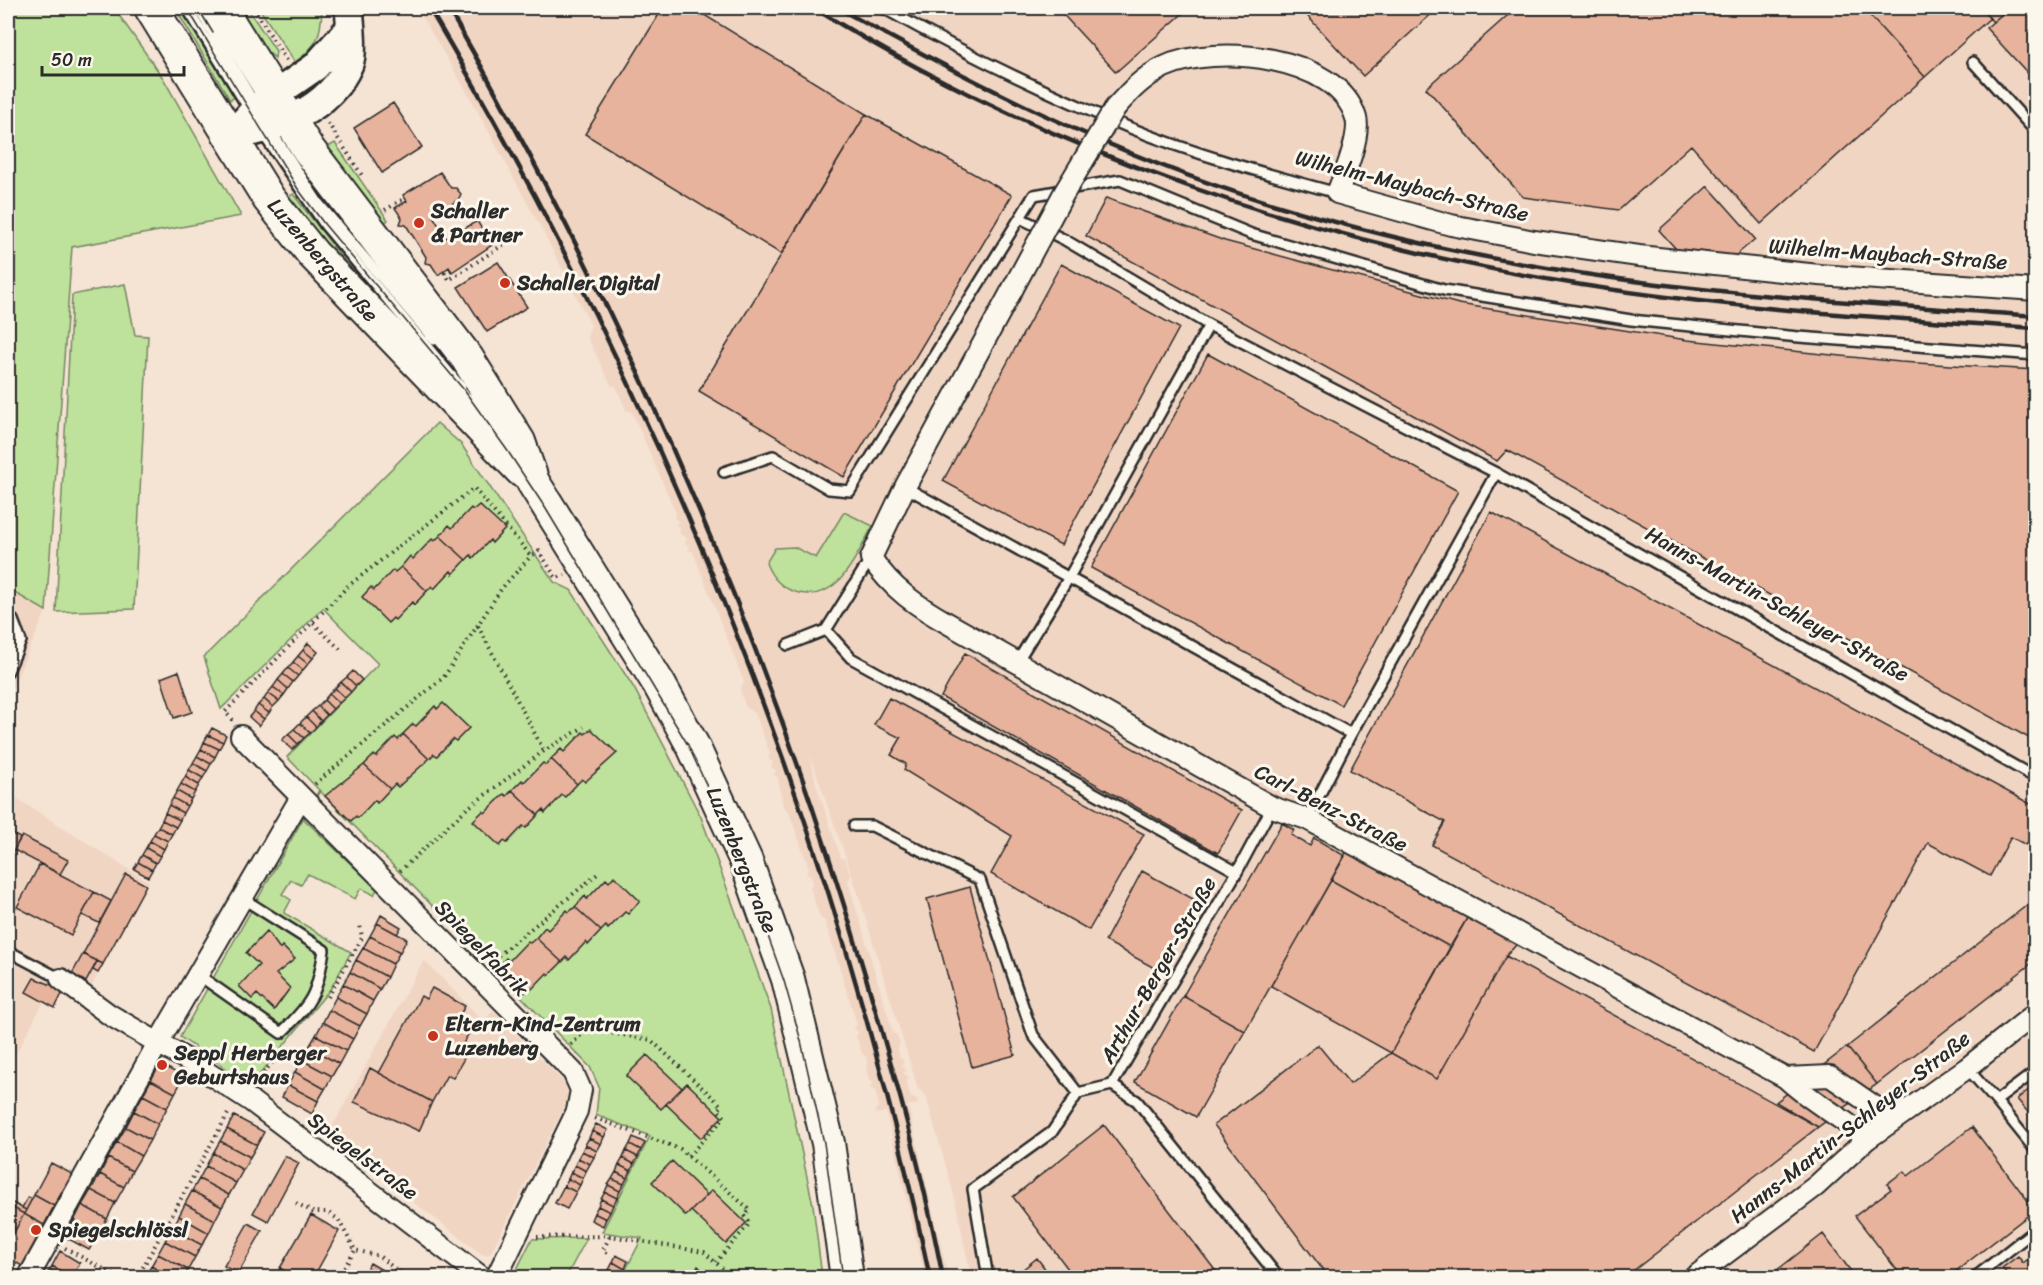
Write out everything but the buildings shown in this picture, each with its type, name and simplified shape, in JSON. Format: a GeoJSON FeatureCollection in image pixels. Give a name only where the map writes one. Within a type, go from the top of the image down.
{"type":"FeatureCollection","features":[{"type":"Feature","properties":{"kind":"main road","name":"Luzenbergstraße"},"geometry":{"type":"LineString","coordinates":[[152,8],[269,199],[314,254],[533,482],[659,684],[693,746],[746,861],[788,979],[805,1039],[828,1143],[847,1278]]}},
{"type":"Feature","properties":{"kind":"main road","name":"Luzenbergstraße"},"geometry":{"type":"LineString","coordinates":[[220,8],[267,116],[348,204],[467,358],[519,442],[533,482]]}},
{"type":"Feature","properties":{"kind":"street"},"geometry":{"type":"LineString","coordinates":[[230,137],[267,116],[315,105],[334,88],[350,62],[350,18]]}},
{"type":"Feature","properties":{"kind":"street"},"geometry":{"type":"LineString","coordinates":[[871,558],[915,468],[1064,193],[1115,108],[1137,83],[1165,66],[1200,57],[1233,55],[1278,61],[1320,77],[1341,92],[1350,103],[1357,120],[1349,163],[1337,193]]}},
{"type":"Feature","properties":{"kind":"street","name":"Wilhelm-Maybach-Straße"},"geometry":{"type":"LineString","coordinates":[[1337,193],[1451,225],[1592,249],[1819,275],[2036,290]]}},
{"type":"Feature","properties":{"kind":"street","name":"Carl-Benz-Straße"},"geometry":{"type":"LineString","coordinates":[[871,558],[886,580],[911,602],[1272,807],[1307,819],[1786,1078],[1804,1096],[1852,1126],[1867,1139]]}},
{"type":"Feature","properties":{"kind":"street","name":"Spiegelfabrik"},"geometry":{"type":"LineString","coordinates":[[241,736],[573,1072],[581,1090],[577,1111],[496,1278]]}},
{"type":"Feature","properties":{"kind":"street"},"geometry":{"type":"LineString","coordinates":[[28,1278],[197,974],[301,797]]}},
{"type":"Feature","properties":{"kind":"street","name":"Spiegelstraße"},"geometry":{"type":"LineString","coordinates":[[61,980],[110,1015],[238,1093],[483,1278]]}},
{"type":"Feature","properties":{"kind":"street","name":"Hanns-Martin-Schleyer-Straße"},"geometry":{"type":"LineString","coordinates":[[1693,1278],[1816,1186],[1867,1139],[1967,1068],[2036,1014]]}},
{"type":"Feature","properties":{"kind":"street"},"geometry":{"type":"LineString","coordinates":[[1786,1078],[1830,1076],[1893,1119]]}},
{"type":"Feature","properties":{"kind":"lane"},"geometry":{"type":"LineString","coordinates":[[187,8],[267,116],[325,225],[474,397],[533,482]]}},
{"type":"Feature","properties":{"kind":"lane"},"geometry":{"type":"LineString","coordinates":[[198,8],[267,116],[297,172],[351,244],[471,386]]}},
{"type":"Feature","properties":{"kind":"lane","name":"Wilhelm-Maybach-Straße"},"geometry":{"type":"LineString","coordinates":[[883,8],[950,45],[1129,128],[1259,171],[1337,193]]}},
{"type":"Feature","properties":{"kind":"lane"},"geometry":{"type":"LineString","coordinates":[[1973,62],[2036,132]]}},
{"type":"Feature","properties":{"kind":"lane"},"geometry":{"type":"LineString","coordinates":[[724,472],[773,456],[829,489],[850,491],[1034,195],[1120,180],[1251,234],[1444,290],[1631,320],[1798,337],[2036,355]]}},
{"type":"Feature","properties":{"kind":"lane","name":"Hanns-Martin-Schleyer-Straße"},"geometry":{"type":"LineString","coordinates":[[1020,218],[1065,240],[1209,325],[1496,473],[2036,778]]}},
{"type":"Feature","properties":{"kind":"lane"},"geometry":{"type":"LineString","coordinates":[[1017,662],[1068,579],[1209,325]]}},
{"type":"Feature","properties":{"kind":"lane"},"geometry":{"type":"LineString","coordinates":[[485,418],[533,482]]}},
{"type":"Feature","properties":{"kind":"lane"},"geometry":{"type":"LineString","coordinates":[[1307,819],[1351,734],[1496,473]]}},
{"type":"Feature","properties":{"kind":"lane"},"geometry":{"type":"LineString","coordinates":[[905,487],[1351,734]]}},
{"type":"Feature","properties":{"kind":"lane"},"geometry":{"type":"LineString","coordinates":[[788,645],[826,630],[871,558]]}},
{"type":"Feature","properties":{"kind":"lane"},"geometry":{"type":"LineString","coordinates":[[8,617],[13,620],[21,641],[8,671]]}},
{"type":"Feature","properties":{"kind":"lane"},"geometry":{"type":"LineString","coordinates":[[826,630],[850,658],[1237,872]]}},
{"type":"Feature","properties":{"kind":"lane","name":"Arthur-Berger-Straße"},"geometry":{"type":"LineString","coordinates":[[1272,807],[1237,872],[1112,1085],[1137,1101],[1279,1278]]}},
{"type":"Feature","properties":{"kind":"lane"},"geometry":{"type":"LineString","coordinates":[[854,826],[872,826],[980,880],[1033,1035],[1078,1093]]}},
{"type":"Feature","properties":{"kind":"lane"},"geometry":{"type":"LineString","coordinates":[[197,974],[281,1033],[302,1012],[318,987],[324,950],[242,898]]}},
{"type":"Feature","properties":{"kind":"lane"},"geometry":{"type":"LineString","coordinates":[[8,951],[61,980]]}},
{"type":"Feature","properties":{"kind":"lane"},"geometry":{"type":"LineString","coordinates":[[1967,1068],[2036,1151]]}},
{"type":"Feature","properties":{"kind":"lane"},"geometry":{"type":"LineString","coordinates":[[1996,1101],[2036,1071]]}},
{"type":"Feature","properties":{"kind":"lane"},"geometry":{"type":"LineString","coordinates":[[988,1278],[973,1189],[1052,1132],[1078,1093],[1112,1085]]}},
{"type":"Feature","properties":{"kind":"lane"},"geometry":{"type":"LineString","coordinates":[[1974,1278],[2036,1229]]}},
{"type":"Feature","properties":{"kind":"path"},"geometry":{"type":"LineString","coordinates":[[384,211],[405,198]]}},
{"type":"Feature","properties":{"kind":"path"},"geometry":{"type":"LineString","coordinates":[[445,273],[449,280],[512,239]]}},
{"type":"Feature","properties":{"kind":"path"},"geometry":{"type":"LineString","coordinates":[[437,279],[451,270]]}},
{"type":"Feature","properties":{"kind":"path"},"geometry":{"type":"LineString","coordinates":[[241,736],[241,728],[225,712],[348,586],[474,488],[531,556]]}},
{"type":"Feature","properties":{"kind":"path"},"geometry":{"type":"LineString","coordinates":[[301,797],[444,677],[502,588],[531,556],[540,550],[556,578],[567,575],[561,565]]}},
{"type":"Feature","properties":{"kind":"path"},"geometry":{"type":"LineString","coordinates":[[313,622],[342,651]]}},
{"type":"Feature","properties":{"kind":"path"},"geometry":{"type":"LineString","coordinates":[[478,625],[544,751]]}},
{"type":"Feature","properties":{"kind":"path"},"geometry":{"type":"LineString","coordinates":[[387,884],[465,810],[544,751],[584,728]]}},
{"type":"Feature","properties":{"kind":"path"},"geometry":{"type":"LineString","coordinates":[[476,976],[600,872]]}},
{"type":"Feature","properties":{"kind":"path"},"geometry":{"type":"LineString","coordinates":[[559,1059],[587,1029],[651,1040],[722,1106],[718,1110],[725,1117],[688,1156]]}},
{"type":"Feature","properties":{"kind":"path"},"geometry":{"type":"LineString","coordinates":[[137,1278],[238,1093]]}},
{"type":"Feature","properties":{"kind":"path"},"geometry":{"type":"LineString","coordinates":[[577,1111],[680,1149],[750,1210],[744,1216],[750,1223],[716,1262]]}},
{"type":"Feature","properties":{"kind":"path"},"geometry":{"type":"LineString","coordinates":[[617,1135],[619,1127]]}},
{"type":"Feature","properties":{"kind":"path"},"geometry":{"type":"LineString","coordinates":[[296,1203],[313,1212],[327,1212],[338,1219],[355,1250],[379,1256],[407,1276],[418,1275],[422,1278]]}},
{"type":"Feature","properties":{"kind":"path"},"geometry":{"type":"LineString","coordinates":[[523,1225],[532,1237],[610,1236],[704,1252],[733,1278]]}},
{"type":"Feature","properties":{"kind":"path"},"geometry":{"type":"LineString","coordinates":[[607,1253],[603,1250],[610,1236]]}},
{"type":"Feature","properties":{"kind":"path"},"geometry":{"type":"LineString","coordinates":[[50,1239],[120,1278]]}},
{"type":"Feature","properties":{"kind":"path"},"geometry":{"type":"LineString","coordinates":[[338,1278],[355,1250]]}},
{"type":"Feature","properties":{"kind":"shaded area"},"geometry":{"type":"Polygon","coordinates":[[[417,8],[2035,8],[2035,1277],[971,1277],[955,1199],[926,1096],[918,1089],[856,887],[810,755],[816,784],[841,858],[845,859],[851,876],[848,881],[893,1033],[897,1035],[900,1044],[897,1048],[900,1058],[904,1061],[902,1065],[906,1069],[904,1074],[909,1077],[906,1082],[911,1098],[916,1098],[918,1104],[908,1106],[948,1277],[925,1277],[886,1112],[876,1114],[875,1110],[879,1106],[875,1091],[870,1088],[873,1082],[869,1080],[866,1070],[868,1065],[866,1057],[862,1053],[856,1036],[859,1032],[854,1029],[857,1024],[825,921],[820,918],[810,888],[813,883],[811,876],[806,873],[809,868],[788,810],[783,807],[778,778],[774,775],[776,770],[771,767],[773,762],[768,759],[770,754],[755,713],[746,708],[740,690],[744,682],[693,552],[688,550],[690,547],[685,543],[687,538],[679,533],[681,528],[676,525],[678,521],[674,518],[676,513],[632,412],[626,410],[616,386],[611,385],[587,337],[591,325],[471,99],[417,8]]]}},
{"type":"Feature","properties":{"kind":"shaded area"},"geometry":{"type":"Polygon","coordinates":[[[8,589],[46,611],[8,698],[8,589]]]}},
{"type":"Feature","properties":{"kind":"shaded area"},"geometry":{"type":"Polygon","coordinates":[[[8,793],[149,882],[91,987],[72,976],[54,1009],[43,1003],[8,1069],[8,793]]]}},
{"type":"Feature","properties":{"kind":"shaded area"},"geometry":{"type":"Polygon","coordinates":[[[424,960],[483,1021],[493,1011],[565,1083],[569,1098],[490,1254],[483,1255],[327,1136],[424,960]]]}},
{"type":"Feature","properties":{"kind":"green space"},"geometry":{"type":"Polygon","coordinates":[[[8,8],[114,8],[163,78],[241,216],[72,247],[46,611],[8,589],[8,8]]]}},
{"type":"Feature","properties":{"kind":"green space"},"geometry":{"type":"Polygon","coordinates":[[[175,8],[209,8],[257,83],[230,100],[175,8]]]}},
{"type":"Feature","properties":{"kind":"green space"},"geometry":{"type":"Polygon","coordinates":[[[235,8],[247,8],[276,51],[275,58],[263,48],[235,8]]]}},
{"type":"Feature","properties":{"kind":"green space"},"geometry":{"type":"Polygon","coordinates":[[[259,8],[322,8],[321,26],[317,39],[295,63],[259,8]]]}},
{"type":"Feature","properties":{"kind":"green space"},"geometry":{"type":"Polygon","coordinates":[[[335,143],[388,220],[384,223],[328,147],[335,143]]]}},
{"type":"Feature","properties":{"kind":"green space"},"geometry":{"type":"Polygon","coordinates":[[[293,194],[343,259],[449,380],[283,201],[293,194]]]}},
{"type":"Feature","properties":{"kind":"green space"},"geometry":{"type":"Polygon","coordinates":[[[125,284],[135,335],[148,336],[134,609],[56,612],[72,295],[125,284]]]}},
{"type":"Feature","properties":{"kind":"green space"},"geometry":{"type":"Polygon","coordinates":[[[437,423],[461,444],[554,582],[571,590],[634,688],[701,817],[771,1009],[813,1205],[822,1277],[622,1277],[642,1238],[602,1232],[650,1136],[596,1115],[599,1087],[590,1067],[320,791],[304,819],[377,889],[374,895],[361,888],[355,899],[308,874],[301,885],[291,880],[282,894],[291,900],[284,913],[351,952],[331,988],[251,1085],[180,1037],[319,790],[287,757],[378,664],[323,608],[221,709],[204,657],[437,423]]]}},
{"type":"Feature","properties":{"kind":"green space"},"geometry":{"type":"Polygon","coordinates":[[[844,512],[873,526],[845,574],[825,590],[813,594],[793,591],[778,582],[766,563],[775,548],[794,547],[816,558],[844,512]]]}},
{"type":"Feature","properties":{"kind":"green space"},"geometry":{"type":"Polygon","coordinates":[[[587,1238],[566,1277],[513,1277],[532,1239],[587,1238]]]}},
{"type":"Feature","properties":{"kind":"tram line"},"geometry":{"type":"LineString","coordinates":[[187,8],[298,189],[325,225],[464,390],[507,450],[546,509],[688,745],[742,863],[784,981],[801,1041],[824,1143],[843,1278]]}},
{"type":"Feature","properties":{"kind":"tram line"},"geometry":{"type":"LineString","coordinates":[[198,8],[213,33]]}},
{"type":"Feature","properties":{"kind":"railway"},"geometry":{"type":"LineString","coordinates":[[429,8],[514,156],[592,309],[665,464],[732,622],[792,783],[845,946],[891,1111],[930,1278]]}},
{"type":"Feature","properties":{"kind":"railway"},"geometry":{"type":"LineString","coordinates":[[448,8],[573,239],[631,357],[685,477],[735,598],[782,721],[825,845],[864,971],[907,1123],[943,1278]]}},
{"type":"Feature","properties":{"kind":"railway"},"geometry":{"type":"LineString","coordinates":[[814,8],[903,60],[994,106],[1088,148],[1184,185],[1282,217],[1381,244],[1481,267],[1638,293],[1808,312],[2036,328]]}},
{"type":"Feature","properties":{"kind":"railway"},"geometry":{"type":"LineString","coordinates":[[838,8],[994,91],[1101,140],[1210,184],[1345,224],[1424,244],[1504,260],[1641,282],[1810,299],[2036,316]]}},
{"type":"Feature","properties":{"kind":"place","name":"Schaller & Partner"},"geometry":{"type":"Point","coordinates":[419,223]}},
{"type":"Feature","properties":{"kind":"place","name":"Schaller Digital"},"geometry":{"type":"Point","coordinates":[505,283]}},
{"type":"Feature","properties":{"kind":"place","name":"Eltern-Kind-Zentrum Luzenberg"},"geometry":{"type":"Point","coordinates":[433,1036]}},
{"type":"Feature","properties":{"kind":"place","name":"Seppl Herberger Geburtshaus"},"geometry":{"type":"Point","coordinates":[162,1065]}},
{"type":"Feature","properties":{"kind":"place","name":"Spiegelschlössl"},"geometry":{"type":"Point","coordinates":[36,1230]}}]}
